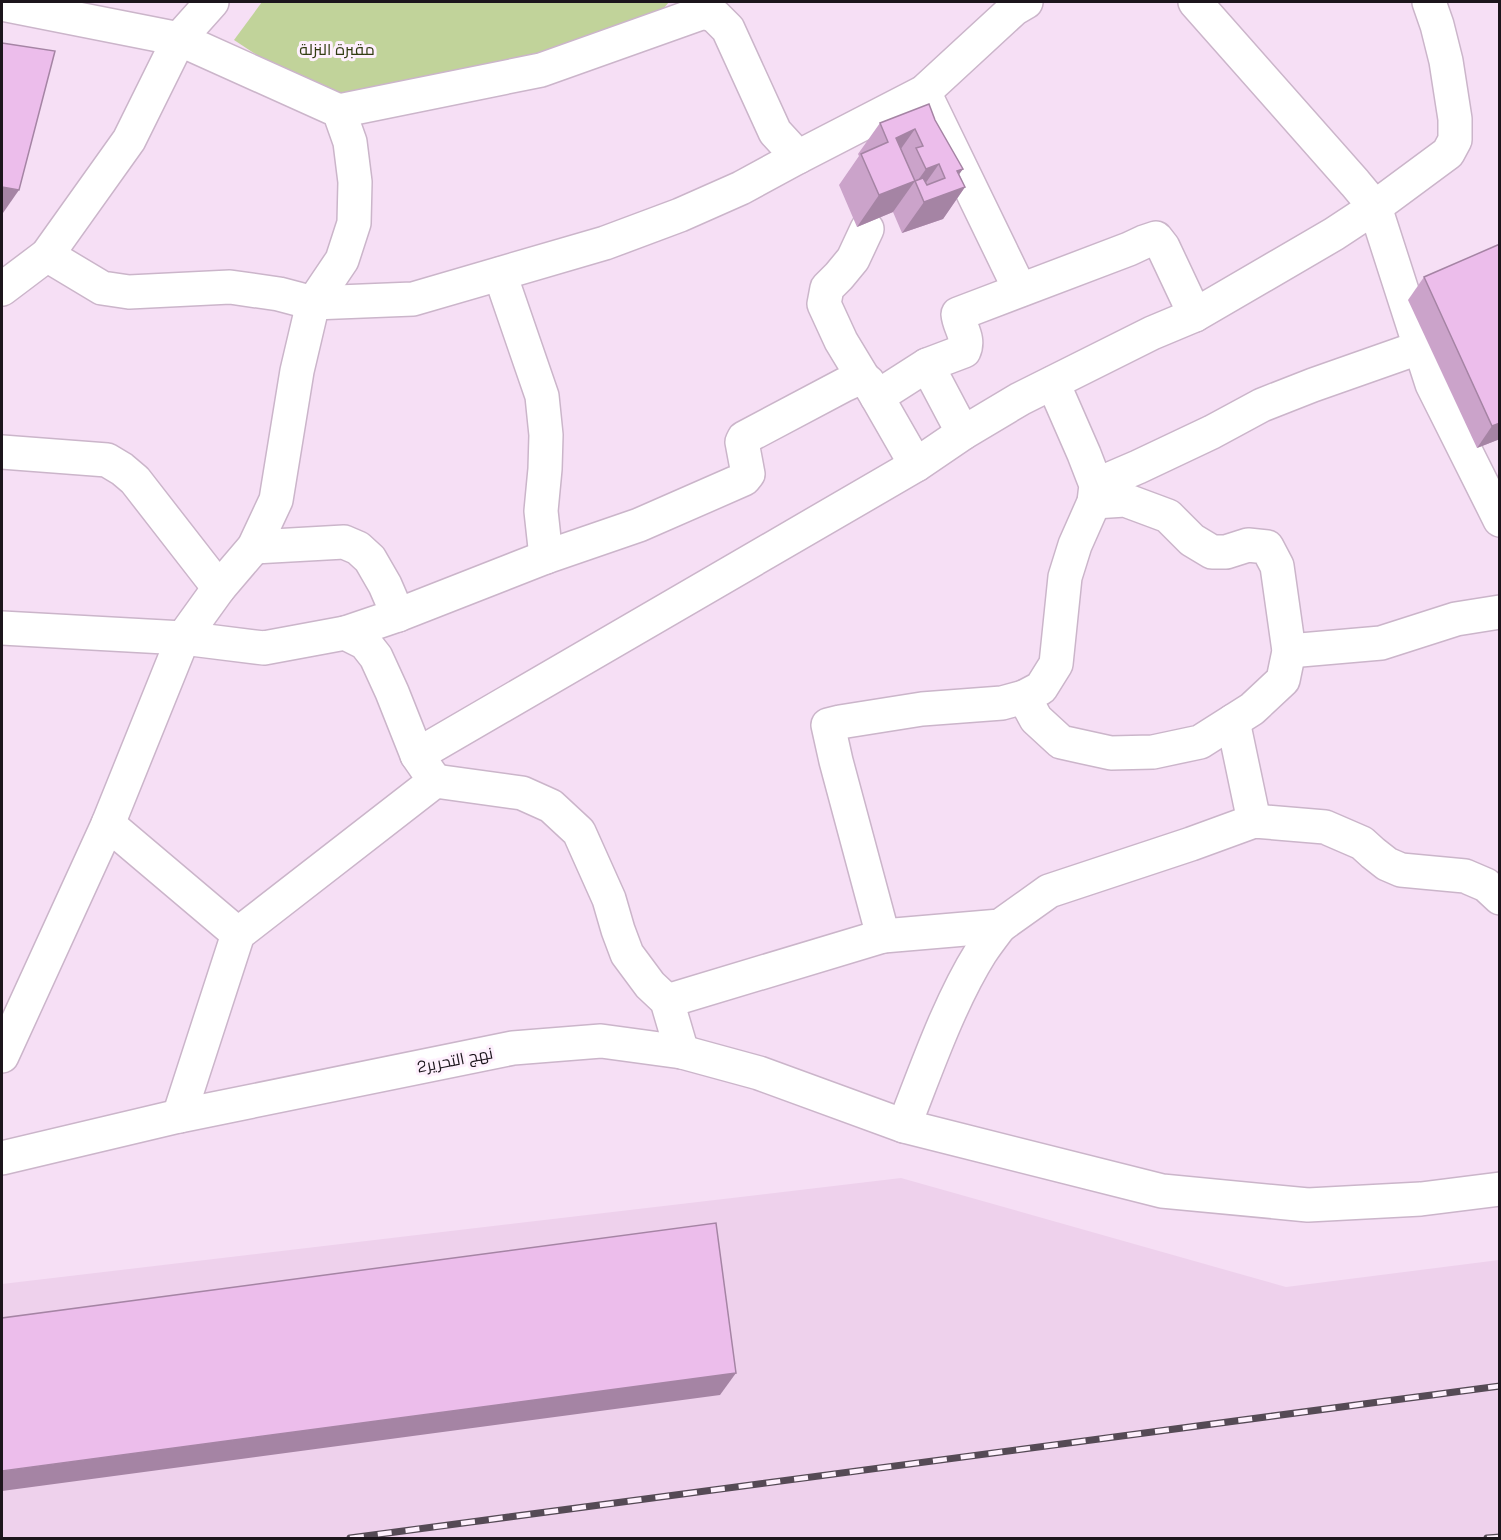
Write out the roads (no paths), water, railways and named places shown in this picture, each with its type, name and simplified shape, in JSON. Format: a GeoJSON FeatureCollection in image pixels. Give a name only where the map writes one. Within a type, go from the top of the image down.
{"type":"FeatureCollection","features":[{"type":"Feature","properties":{"kind":"street"},"geometry":{"type":"LineString","coordinates":[[2,289],[47,255],[129,140],[179,39],[212,2]]}},
{"type":"Feature","properties":{"kind":"street"},"geometry":{"type":"LineString","coordinates":[[47,255],[102,288],[129,292],[230,287],[279,294],[313,303],[413,299],[605,243],[680,215],[741,188],[924,92],[1014,9],[1026,2]]}},
{"type":"Feature","properties":{"kind":"street"},"geometry":{"type":"LineString","coordinates":[[1196,2],[1375,207],[1432,384],[1500,520]]}},
{"type":"Feature","properties":{"kind":"street"},"geometry":{"type":"LineString","coordinates":[[179,1116],[238,934],[426,768],[1020,399],[1152,333],[1195,315],[1334,234],[1448,153],[1455,140],[1455,119],[1446,61],[1429,2]]}},
{"type":"Feature","properties":{"kind":"street"},"geometry":{"type":"LineString","coordinates":[[2,4],[179,39],[339,111],[541,70],[707,7],[728,29],[775,132],[798,157]]}},
{"type":"Feature","properties":{"kind":"street"},"geometry":{"type":"LineString","coordinates":[[924,92],[1020,290]]}},
{"type":"Feature","properties":{"kind":"street"},"geometry":{"type":"LineString","coordinates":[[2,1056],[108,824],[183,638],[219,588],[254,547],[276,500],[297,371],[313,303],[342,260],[354,223],[356,182],[350,142],[339,111]]}},
{"type":"Feature","properties":{"kind":"street"},"geometry":{"type":"LineString","coordinates":[[867,229],[852,259],[827,288],[824,304],[837,333],[916,465]]}},
{"type":"Feature","properties":{"kind":"street"},"geometry":{"type":"LineString","coordinates":[[870,388],[964,351],[967,342],[958,314],[1156,238],[1163,247],[1195,315]]}},
{"type":"Feature","properties":{"kind":"street"},"geometry":{"type":"LineString","coordinates":[[500,274],[542,396],[546,435],[542,511],[546,557]]}},
{"type":"Feature","properties":{"kind":"street"},"geometry":{"type":"LineString","coordinates":[[1095,494],[1262,405],[1420,347]]}},
{"type":"Feature","properties":{"kind":"street"},"geometry":{"type":"LineString","coordinates":[[927,365],[963,434]]}},
{"type":"Feature","properties":{"kind":"street"},"geometry":{"type":"LineString","coordinates":[[2,628],[183,638],[264,648],[345,633],[398,615],[546,557],[639,525],[744,479],[748,474],[742,442],[744,438],[855,380],[870,388]]}},
{"type":"Feature","properties":{"kind":"street"},"geometry":{"type":"LineString","coordinates":[[883,936],[833,753],[828,725],[922,710],[1002,703],[1024,697],[1041,688],[1056,664],[1065,578],[1095,494],[1084,453],[1053,383]]}},
{"type":"Feature","properties":{"kind":"street"},"geometry":{"type":"LineString","coordinates":[[2,452],[107,460],[122,469],[135,480],[219,588]]}},
{"type":"Feature","properties":{"kind":"street"},"geometry":{"type":"LineString","coordinates":[[1024,697],[1036,719],[1062,742],[1111,753],[1153,752],[1200,742],[1252,709],[1283,681],[1289,651],[1278,567],[1267,548],[1248,545],[1226,552],[1212,552],[1192,540],[1168,516],[1125,500],[1095,494]]}},
{"type":"Feature","properties":{"kind":"street"},"geometry":{"type":"LineString","coordinates":[[254,547],[344,542],[358,548],[370,559],[398,615]]}},
{"type":"Feature","properties":{"kind":"street"},"geometry":{"type":"LineString","coordinates":[[1289,651],[1382,643],[1456,619],[1500,612]]}},
{"type":"Feature","properties":{"kind":"street"},"geometry":{"type":"LineString","coordinates":[[345,633],[365,643],[376,657],[426,768]]}},
{"type":"Feature","properties":{"kind":"street"},"geometry":{"type":"LineString","coordinates":[[1233,721],[1254,821]]}},
{"type":"Feature","properties":{"kind":"street"},"geometry":{"type":"LineString","coordinates":[[426,768],[522,793],[551,806],[579,832],[609,899],[627,954],[650,985],[667,1001],[682,1052]]}},
{"type":"Feature","properties":{"kind":"street"},"geometry":{"type":"LineString","coordinates":[[904,1126],[937,1044],[981,952],[1000,926],[1049,891],[1254,821],[1325,827],[1362,843],[1387,864],[1401,870],[1465,876],[1486,885],[1500,898]]}},
{"type":"Feature","properties":{"kind":"street"},"geometry":{"type":"LineString","coordinates":[[108,824],[238,934]]}},
{"type":"Feature","properties":{"kind":"street"},"geometry":{"type":"LineString","coordinates":[[667,1001],[883,936],[1000,926]]}},
{"type":"Feature","properties":{"kind":"street","name":"نهج التحرير2"},"geometry":{"type":"LineString","coordinates":[[2,1158],[179,1116],[513,1048],[601,1041],[682,1052],[759,1072],[904,1126],[1173,1192],[1308,1205],[1421,1199],[1500,1189]]}},
{"type":"Feature","properties":{"kind":"railway"},"geometry":{"type":"LineString","coordinates":[[350,1538],[1500,1386]]}},
{"type":"Feature","properties":{"kind":"railway"},"geometry":{"type":"LineString","coordinates":[[1487,1538],[1500,1537]]}},
{"type":"Feature","properties":{"kind":"park label","name":"مقبرة النزلة"},"geometry":{"type":"Point","coordinates":[337,49]}}]}
